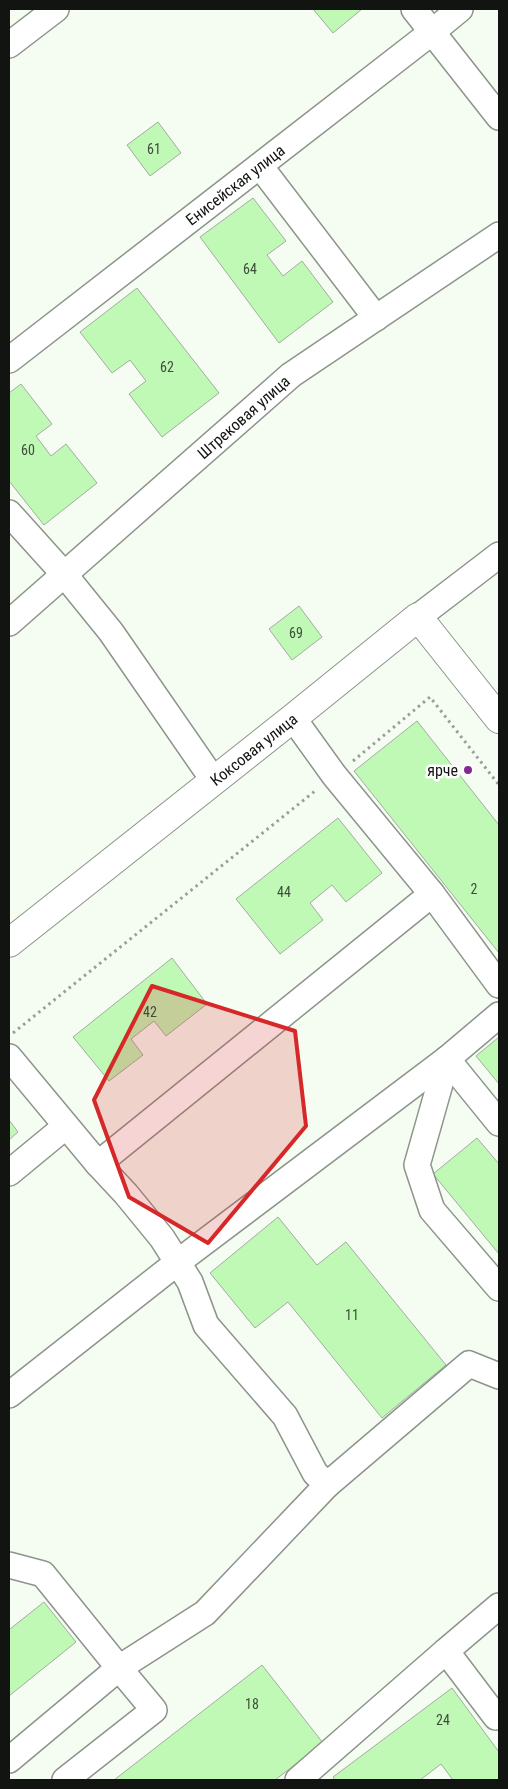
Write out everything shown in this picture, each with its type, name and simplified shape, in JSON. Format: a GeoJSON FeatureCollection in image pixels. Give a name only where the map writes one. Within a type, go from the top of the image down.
{"type":"FeatureCollection","features":[{"type":"Feature","properties":{"kind":"main road","name":"Коксовая улица"},"geometry":{"type":"LineString","coordinates":[[9,943],[418,617]]}},
{"type":"Feature","properties":{"kind":"main road"},"geometry":{"type":"LineString","coordinates":[[418,617],[499,719]]}},
{"type":"Feature","properties":{"kind":"street"},"geometry":{"type":"LineString","coordinates":[[9,45],[56,9]]}},
{"type":"Feature","properties":{"kind":"street"},"geometry":{"type":"LineString","coordinates":[[414,9],[499,117]]}},
{"type":"Feature","properties":{"kind":"street","name":"Енисейская улица"},"geometry":{"type":"LineString","coordinates":[[9,360],[460,9]]}},
{"type":"Feature","properties":{"kind":"street"},"geometry":{"type":"LineString","coordinates":[[260,166],[376,318]]}},
{"type":"Feature","properties":{"kind":"street","name":"Штрековая улица"},"geometry":{"type":"LineString","coordinates":[[9,623],[291,375],[499,235]]}},
{"type":"Feature","properties":{"kind":"street"},"geometry":{"type":"LineString","coordinates":[[9,513],[64,574],[111,632],[214,781]]}},
{"type":"Feature","properties":{"kind":"street","name":"Коксовая улица"},"geometry":{"type":"LineString","coordinates":[[418,617],[499,555]]}},
{"type":"Feature","properties":{"kind":"street"},"geometry":{"type":"LineString","coordinates":[[293,718],[334,776],[432,894],[499,985]]}},
{"type":"Feature","properties":{"kind":"street"},"geometry":{"type":"LineString","coordinates":[[98,1164],[432,894]]}},
{"type":"Feature","properties":{"kind":"street"},"geometry":{"type":"LineString","coordinates":[[9,1395],[178,1262],[447,1059],[499,1015]]}},
{"type":"Feature","properties":{"kind":"street"},"geometry":{"type":"LineString","coordinates":[[9,1057],[162,1238],[190,1282],[206,1325],[285,1416],[316,1473],[327,1485]]}},
{"type":"Feature","properties":{"kind":"street"},"geometry":{"type":"LineString","coordinates":[[447,1059],[499,1123]]}},
{"type":"Feature","properties":{"kind":"street"},"geometry":{"type":"LineString","coordinates":[[447,1059],[417,1165],[432,1210],[499,1288]]}},
{"type":"Feature","properties":{"kind":"street"},"geometry":{"type":"LineString","coordinates":[[9,1173],[66,1126]]}},
{"type":"Feature","properties":{"kind":"street"},"geometry":{"type":"LineString","coordinates":[[9,1760],[119,1668],[205,1613],[327,1485],[469,1364],[499,1376]]}},
{"type":"Feature","properties":{"kind":"street"},"geometry":{"type":"LineString","coordinates":[[9,1565],[43,1574],[154,1710],[65,1780]]}},
{"type":"Feature","properties":{"kind":"street"},"geometry":{"type":"LineString","coordinates":[[298,1780],[499,1606]]}},
{"type":"Feature","properties":{"kind":"street"},"geometry":{"type":"LineString","coordinates":[[446,1651],[498,1717]]}},
{"type":"Feature","properties":{"kind":"path"},"geometry":{"type":"LineString","coordinates":[[9,1036],[430,697],[499,785]]}},
{"type":"Feature","properties":{"kind":"highlighted area"},"geometry":{"type":"Polygon","coordinates":[[[152,986],[295,1031],[306,1126],[208,1243],[129,1197],[94,1100],[152,986]]]}},
{"type":"Feature","properties":{"kind":"building"},"geometry":{"type":"Polygon","coordinates":[[[313,9],[362,9],[333,33],[313,9]]]}},
{"type":"Feature","properties":{"kind":"building"},"geometry":{"type":"Polygon","coordinates":[[[158,122],[181,153],[150,176],[127,145],[158,122]]]}},
{"type":"Feature","properties":{"kind":"building"},"geometry":{"type":"Polygon","coordinates":[[[253,198],[286,241],[267,255],[283,276],[302,261],[333,302],[279,343],[200,237],[253,198]]]}},
{"type":"Feature","properties":{"kind":"building"},"geometry":{"type":"Polygon","coordinates":[[[137,288],[219,393],[162,437],[129,394],[146,381],[130,360],[112,373],[80,332],[137,288]]]}},
{"type":"Feature","properties":{"kind":"building"},"geometry":{"type":"Polygon","coordinates":[[[21,384],[52,424],[36,436],[51,456],[66,444],[97,483],[44,525],[9,481],[9,393],[21,384]]]}},
{"type":"Feature","properties":{"kind":"building"},"geometry":{"type":"Polygon","coordinates":[[[299,606],[322,637],[292,660],[269,629],[299,606]]]}},
{"type":"Feature","properties":{"kind":"building"},"geometry":{"type":"Polygon","coordinates":[[[417,721],[499,825],[499,953],[354,771],[417,721]]]}},
{"type":"Feature","properties":{"kind":"building"},"geometry":{"type":"Polygon","coordinates":[[[338,818],[382,873],[346,902],[332,885],[310,903],[323,920],[280,954],[236,899],[338,818]]]}},
{"type":"Feature","properties":{"kind":"building"},"geometry":{"type":"Polygon","coordinates":[[[172,958],[207,1004],[166,1036],[154,1021],[131,1039],[143,1055],[109,1081],[73,1037],[172,958]]]}},
{"type":"Feature","properties":{"kind":"building"},"geometry":{"type":"Polygon","coordinates":[[[499,1037],[499,1084],[476,1056],[499,1037]]]}},
{"type":"Feature","properties":{"kind":"building"},"geometry":{"type":"Polygon","coordinates":[[[9,1120],[18,1132],[9,1140],[9,1120]]]}},
{"type":"Feature","properties":{"kind":"building"},"geometry":{"type":"Polygon","coordinates":[[[477,1138],[499,1164],[499,1254],[433,1174],[477,1138]]]}},
{"type":"Feature","properties":{"kind":"building"},"geometry":{"type":"Polygon","coordinates":[[[278,1217],[317,1265],[346,1242],[446,1365],[382,1418],[288,1302],[255,1328],[210,1273],[278,1217]]]}},
{"type":"Feature","properties":{"kind":"building"},"geometry":{"type":"Polygon","coordinates":[[[44,1602],[76,1642],[9,1696],[9,1627],[10,1629],[44,1602]]]}},
{"type":"Feature","properties":{"kind":"building"},"geometry":{"type":"Polygon","coordinates":[[[262,1665],[323,1743],[275,1780],[114,1780],[262,1665]]]}},
{"type":"Feature","properties":{"kind":"building"},"geometry":{"type":"Polygon","coordinates":[[[452,1688],[499,1752],[499,1780],[453,1780],[441,1764],[420,1780],[335,1780],[333,1777],[452,1688]]]}},
{"type":"Feature","properties":{"kind":"place","name":"ярче"},"geometry":{"type":"Point","coordinates":[468,770]}}]}
